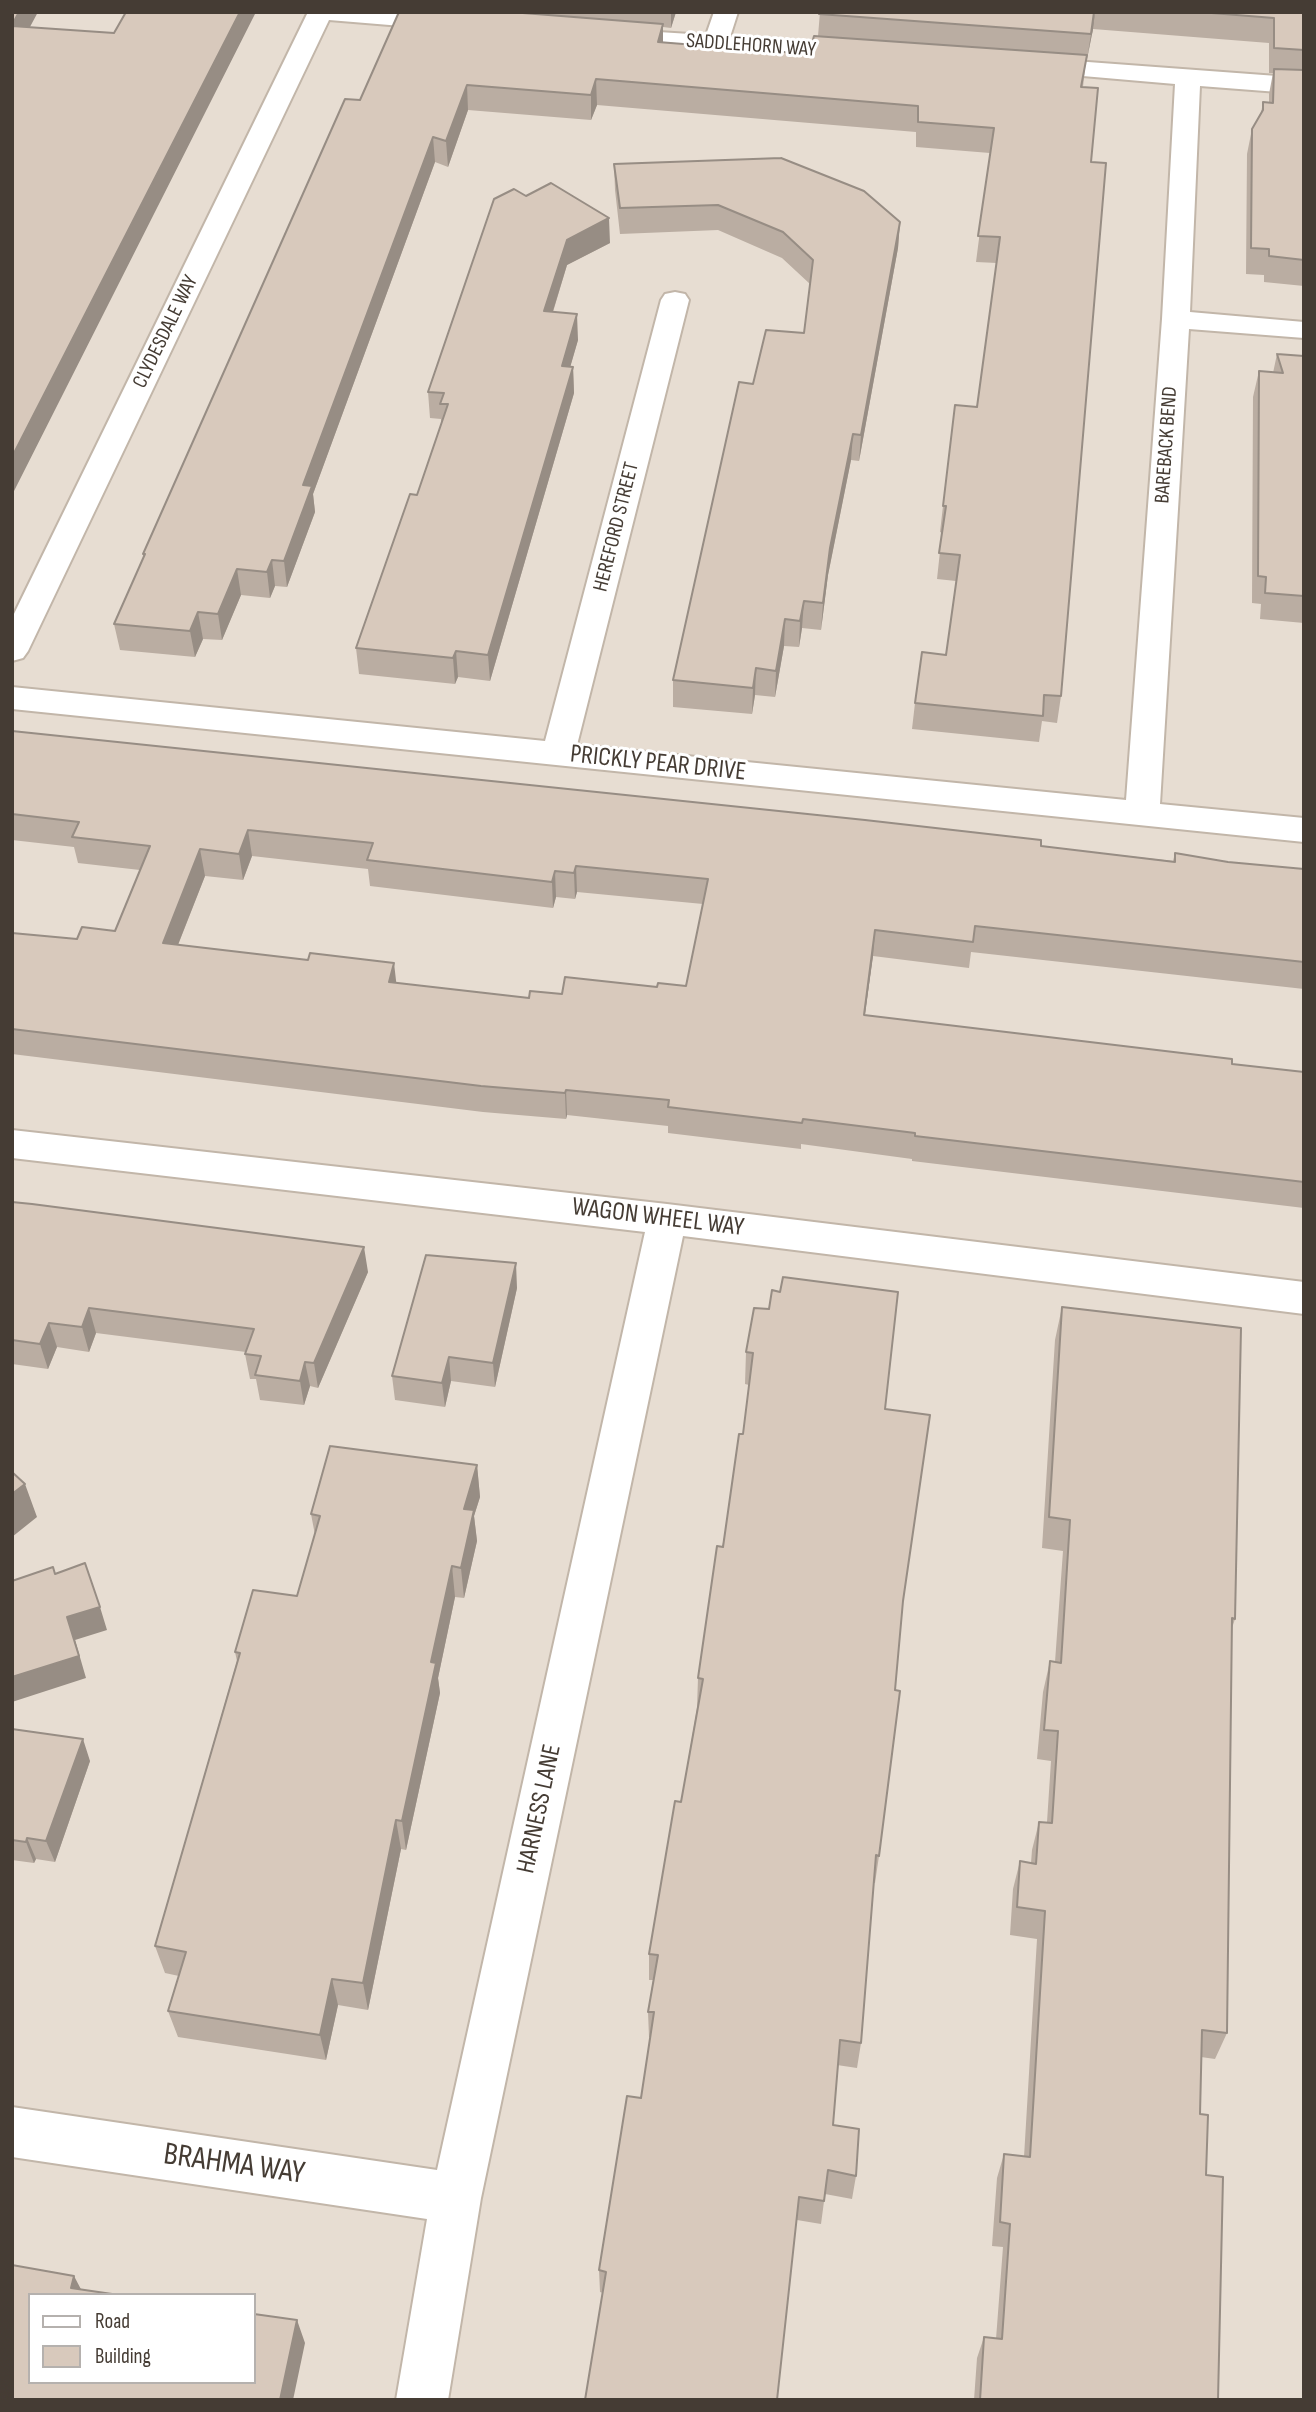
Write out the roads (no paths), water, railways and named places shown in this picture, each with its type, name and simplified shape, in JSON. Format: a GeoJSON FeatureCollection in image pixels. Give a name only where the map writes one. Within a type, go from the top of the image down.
{"type":"FeatureCollection","features":[{"type":"Feature","properties":{"kind":"street"},"geometry":{"type":"LineString","coordinates":[[322,12],[472,24]]}},
{"type":"Feature","properties":{"kind":"street","name":"CLYDESDALE WAY"},"geometry":{"type":"LineString","coordinates":[[12,651],[322,12]]}},
{"type":"Feature","properties":{"kind":"street"},"geometry":{"type":"LineString","coordinates":[[715,44],[726,12]]}},
{"type":"Feature","properties":{"kind":"street","name":"SADDLEHORN WAY"},"geometry":{"type":"LineString","coordinates":[[594,34],[882,56]]}},
{"type":"Feature","properties":{"kind":"street"},"geometry":{"type":"LineString","coordinates":[[1007,65],[1304,86]]}},
{"type":"Feature","properties":{"kind":"street","name":"BAREBACK BEND"},"geometry":{"type":"LineString","coordinates":[[1142,813],[1176,320],[1188,77]]}},
{"type":"Feature","properties":{"kind":"street","name":"HEREFORD STREET"},"geometry":{"type":"LineString","coordinates":[[558,754],[675,300]]}},
{"type":"Feature","properties":{"kind":"street"},"geometry":{"type":"LineString","coordinates":[[1176,320],[1304,330]]}},
{"type":"Feature","properties":{"kind":"street","name":"PRICKLY PEAR DRIVE"},"geometry":{"type":"LineString","coordinates":[[12,698],[1304,830]]}},
{"type":"Feature","properties":{"kind":"street","name":"WAGON WHEEL WAY"},"geometry":{"type":"LineString","coordinates":[[12,1144],[667,1219],[1304,1298]]}},
{"type":"Feature","properties":{"kind":"street","name":"HARNESS LANE"},"geometry":{"type":"LineString","coordinates":[[422,2400],[456,2198],[667,1219]]}},
{"type":"Feature","properties":{"kind":"street","name":"BRAHMA WAY"},"geometry":{"type":"LineString","coordinates":[[12,2132],[456,2198]]}}]}
